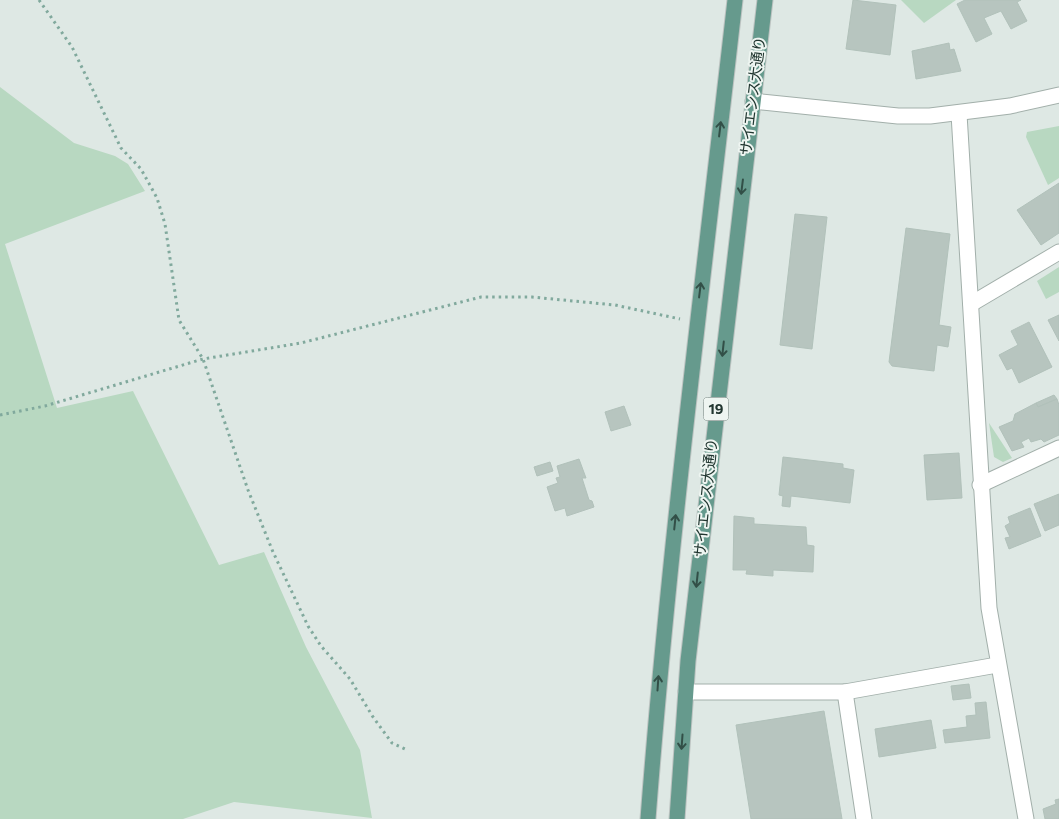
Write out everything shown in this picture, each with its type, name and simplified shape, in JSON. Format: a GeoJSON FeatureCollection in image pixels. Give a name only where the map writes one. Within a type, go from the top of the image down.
{"type":"FeatureCollection","features":[{"type":"Feature","properties":{"kind":"main road","name":"サイエンス大通り"},"geometry":{"type":"LineString","coordinates":[[648,819],[661,656],[696,323],[735,0]]}},
{"type":"Feature","properties":{"kind":"main road","name":"サイエンス大通り"},"geometry":{"type":"LineString","coordinates":[[677,819],[686,692],[725,329],[765,0]]}},
{"type":"Feature","properties":{"kind":"street"},"geometry":{"type":"LineString","coordinates":[[753,101],[898,116],[959,114],[1010,106],[1059,95]]}},
{"type":"Feature","properties":{"kind":"street"},"geometry":{"type":"LineString","coordinates":[[959,114],[988,608],[1026,819]]}},
{"type":"Feature","properties":{"kind":"street"},"geometry":{"type":"LineString","coordinates":[[971,304],[1059,252]]}},
{"type":"Feature","properties":{"kind":"street"},"geometry":{"type":"LineString","coordinates":[[980,485],[1059,448]]}},
{"type":"Feature","properties":{"kind":"street"},"geometry":{"type":"LineString","coordinates":[[686,692],[845,692],[997,665]]}},
{"type":"Feature","properties":{"kind":"street"},"geometry":{"type":"LineString","coordinates":[[845,692],[864,819]]}},
{"type":"Feature","properties":{"kind":"path"},"geometry":{"type":"LineString","coordinates":[[39,0],[72,47],[121,148],[141,169],[157,198],[165,224],[179,320],[188,338],[203,359],[248,490],[273,552],[308,626],[321,646],[350,679],[373,718],[392,743],[405,750]]}},
{"type":"Feature","properties":{"kind":"path"},"geometry":{"type":"LineString","coordinates":[[0,415],[44,406],[203,359],[301,343],[480,297],[532,297],[615,305],[696,323]]}},
{"type":"Feature","properties":{"kind":"green space"},"geometry":{"type":"Polygon","coordinates":[[[901,0],[956,0],[924,23],[901,0]]]}},
{"type":"Feature","properties":{"kind":"green space"},"geometry":{"type":"Polygon","coordinates":[[[0,87],[74,143],[115,156],[128,164],[145,191],[5,244],[57,408],[133,391],[219,565],[264,552],[306,647],[360,750],[372,818],[234,802],[183,819],[0,819],[0,87]]]}},
{"type":"Feature","properties":{"kind":"green space"},"geometry":{"type":"Polygon","coordinates":[[[1059,126],[1059,178],[1048,185],[1026,137],[1027,132],[1059,126]]]}},
{"type":"Feature","properties":{"kind":"green space"},"geometry":{"type":"Polygon","coordinates":[[[1059,267],[1059,292],[1046,299],[1037,281],[1059,267]]]}},
{"type":"Feature","properties":{"kind":"green space"},"geometry":{"type":"Polygon","coordinates":[[[989,423],[1012,458],[1003,462],[994,457],[989,423]]]}},
{"type":"Feature","properties":{"kind":"building"},"geometry":{"type":"Polygon","coordinates":[[[853,0],[896,5],[890,55],[846,49],[853,0]]]}},
{"type":"Feature","properties":{"kind":"building"},"geometry":{"type":"Polygon","coordinates":[[[965,0],[1021,0],[1017,2],[1027,21],[1011,29],[1001,11],[984,18],[992,34],[976,42],[957,4],[965,0]]]}},
{"type":"Feature","properties":{"kind":"building"},"geometry":{"type":"Polygon","coordinates":[[[949,43],[950,50],[954,49],[961,71],[916,79],[912,51],[949,43]]]}},
{"type":"Feature","properties":{"kind":"building"},"geometry":{"type":"Polygon","coordinates":[[[1059,183],[1059,233],[1041,245],[1017,210],[1059,183]]]}},
{"type":"Feature","properties":{"kind":"building"},"geometry":{"type":"Polygon","coordinates":[[[795,214],[827,217],[812,349],[780,345],[795,214]]]}},
{"type":"Feature","properties":{"kind":"building"},"geometry":{"type":"Polygon","coordinates":[[[906,228],[950,234],[939,325],[951,327],[948,347],[937,345],[934,371],[892,366],[889,362],[906,228]]]}},
{"type":"Feature","properties":{"kind":"building"},"geometry":{"type":"Polygon","coordinates":[[[1059,315],[1059,341],[1048,320],[1059,315]]]}},
{"type":"Feature","properties":{"kind":"building"},"geometry":{"type":"Polygon","coordinates":[[[1029,322],[1052,367],[1019,383],[1012,368],[1007,370],[999,355],[1018,345],[1011,331],[1029,322]]]}},
{"type":"Feature","properties":{"kind":"building"},"geometry":{"type":"Polygon","coordinates":[[[1054,395],[1057,399],[1038,407],[1036,403],[1054,395]]]}},
{"type":"Feature","properties":{"kind":"building"},"geometry":{"type":"Polygon","coordinates":[[[1057,399],[1059,405],[1059,435],[1044,442],[1041,439],[1031,442],[1029,438],[1021,442],[1024,447],[1012,451],[999,427],[1013,421],[1015,414],[1036,403],[1038,407],[1057,399]]]}},
{"type":"Feature","properties":{"kind":"building"},"geometry":{"type":"Polygon","coordinates":[[[624,406],[631,425],[611,431],[605,412],[624,406]]]}},
{"type":"Feature","properties":{"kind":"building"},"geometry":{"type":"Polygon","coordinates":[[[959,453],[962,498],[927,500],[924,455],[959,453]]]}},
{"type":"Feature","properties":{"kind":"building"},"geometry":{"type":"Polygon","coordinates":[[[783,457],[843,464],[843,468],[854,470],[850,503],[791,496],[790,507],[782,506],[783,496],[779,495],[783,457]]]}},
{"type":"Feature","properties":{"kind":"building"},"geometry":{"type":"Polygon","coordinates":[[[579,459],[586,478],[582,478],[589,500],[592,501],[594,507],[567,516],[565,508],[555,511],[547,487],[558,483],[556,478],[560,477],[557,466],[579,459]]]}},
{"type":"Feature","properties":{"kind":"building"},"geometry":{"type":"Polygon","coordinates":[[[550,462],[553,471],[537,476],[534,467],[550,462]]]}},
{"type":"Feature","properties":{"kind":"building"},"geometry":{"type":"Polygon","coordinates":[[[1059,494],[1059,525],[1045,531],[1034,504],[1059,494]]]}},
{"type":"Feature","properties":{"kind":"building"},"geometry":{"type":"Polygon","coordinates":[[[1030,508],[1041,536],[1009,549],[1005,538],[1010,537],[1005,526],[1010,523],[1008,517],[1030,508]]]}},
{"type":"Feature","properties":{"kind":"building"},"geometry":{"type":"Polygon","coordinates":[[[734,516],[754,518],[754,524],[806,527],[807,545],[814,546],[813,572],[773,570],[773,576],[746,574],[747,570],[733,570],[734,516]]]}},
{"type":"Feature","properties":{"kind":"building"},"geometry":{"type":"Polygon","coordinates":[[[969,684],[971,698],[953,700],[951,686],[969,684]]]}},
{"type":"Feature","properties":{"kind":"building"},"geometry":{"type":"Polygon","coordinates":[[[986,702],[990,738],[945,743],[943,730],[967,727],[966,716],[976,715],[975,703],[986,702]]]}},
{"type":"Feature","properties":{"kind":"building"},"geometry":{"type":"Polygon","coordinates":[[[824,711],[842,819],[751,819],[736,725],[824,711]]]}},
{"type":"Feature","properties":{"kind":"building"},"geometry":{"type":"Polygon","coordinates":[[[931,720],[936,748],[879,757],[875,729],[931,720]]]}},
{"type":"Feature","properties":{"kind":"building"},"geometry":{"type":"Polygon","coordinates":[[[1059,799],[1059,819],[1045,819],[1043,809],[1056,804],[1055,800],[1059,799]]]}}]}
